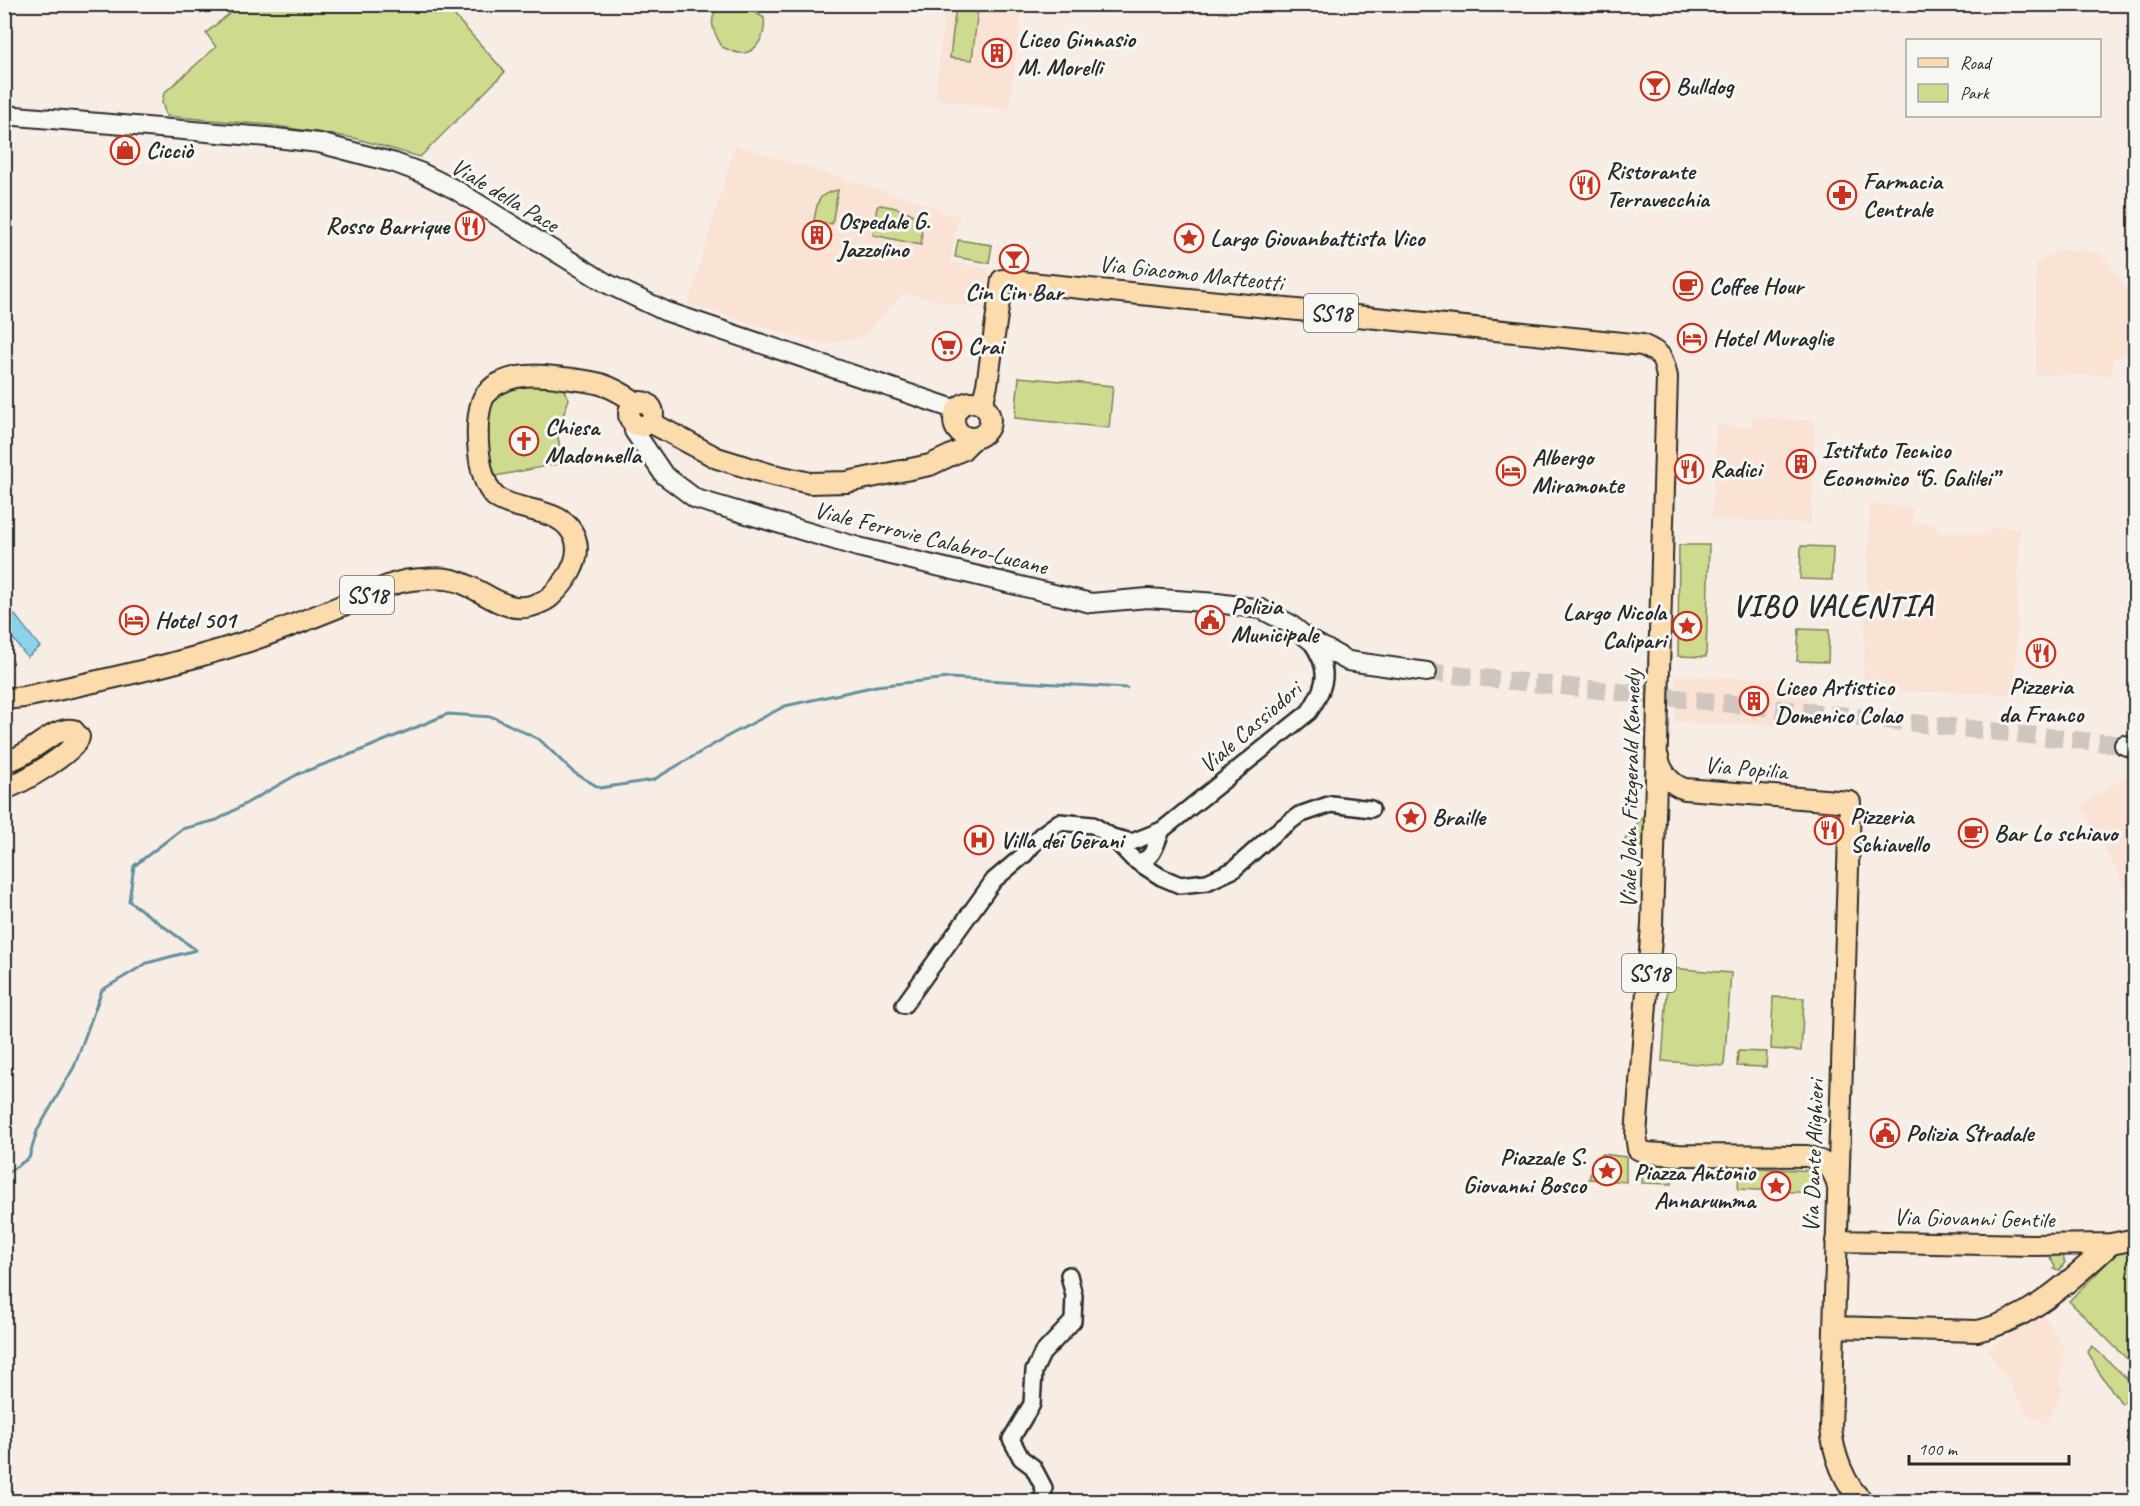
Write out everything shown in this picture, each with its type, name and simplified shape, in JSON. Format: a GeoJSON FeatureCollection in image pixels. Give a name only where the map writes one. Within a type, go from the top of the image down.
{"type":"FeatureCollection","features":[{"type":"Feature","properties":{"kind":"main road","name":"Viale della Pace"},"geometry":{"type":"LineString","coordinates":[[4,115],[319,143],[395,163],[456,190],[606,284],[665,311],[957,410]]}},
{"type":"Feature","properties":{"kind":"main road","name":"Via Giacomo Matteotti"},"geometry":{"type":"LineString","coordinates":[[982,405],[1002,280],[1642,345],[1659,353]]}},
{"type":"Feature","properties":{"kind":"main road","name":"Viale John Fitzgerald Kennedy"},"geometry":{"type":"LineString","coordinates":[[1659,353],[1665,363],[1667,377],[1652,925],[1636,1135],[1638,1149],[1647,1153],[1679,1155],[1807,1156],[1829,1165],[1835,1174],[1838,1188]]}},
{"type":"Feature","properties":{"kind":"main road","name":"SS18"},"geometry":{"type":"LineString","coordinates":[[4,699],[24,697],[146,671],[240,643],[400,582],[432,578],[454,580],[505,606],[525,609],[548,599],[567,578],[576,558],[575,540],[565,524],[549,513],[525,510],[494,495],[485,478],[477,441],[477,416],[483,397],[499,383],[524,375],[592,381],[641,418],[717,458],[769,474],[810,483],[847,482],[930,465],[962,450],[974,438]]}},
{"type":"Feature","properties":{"kind":"main road"},"geometry":{"type":"LineString","coordinates":[[971,402],[982,405],[989,415],[990,423],[983,434],[974,438],[963,435],[958,431],[954,421],[957,410],[971,402]]}},
{"type":"Feature","properties":{"kind":"main road","name":"Viale Ferrovie Calabro-Lucane"},"geometry":{"type":"LineString","coordinates":[[641,418],[634,431],[664,475],[696,499],[858,547],[1091,603],[1148,598],[1260,609],[1290,624],[1310,640],[1348,661]]}},
{"type":"Feature","properties":{"kind":"main road"},"geometry":{"type":"LineString","coordinates":[[1348,661],[1427,672]]}},
{"type":"Feature","properties":{"kind":"main road"},"geometry":{"type":"LineString","coordinates":[[4,761],[21,757],[64,730],[73,730],[79,737],[78,742],[67,753],[15,786],[4,789]]}},
{"type":"Feature","properties":{"kind":"main road","name":"Via Popilia"},"geometry":{"type":"LineString","coordinates":[[1657,755],[1666,776],[1685,789],[1850,802]]}},
{"type":"Feature","properties":{"kind":"main road","name":"Via Dante Alighieri"},"geometry":{"type":"LineString","coordinates":[[1850,802],[1831,1410],[1833,1447],[1844,1474],[1864,1502]]}},
{"type":"Feature","properties":{"kind":"main road","name":"Via Giovanni Gentile"},"geometry":{"type":"LineString","coordinates":[[1836,1241],[2032,1245],[2111,1244],[2136,1239]]}},
{"type":"Feature","properties":{"kind":"main road"},"geometry":{"type":"LineString","coordinates":[[1834,1327],[1977,1331],[1991,1328],[2007,1323],[2053,1294],[2111,1244]]}},
{"type":"Feature","properties":{"kind":"street","name":"Viale Cassiodori"},"geometry":{"type":"LineString","coordinates":[[1140,850],[1309,712],[1322,694],[1325,675],[1319,653],[1310,640]]}},
{"type":"Feature","properties":{"kind":"street"},"geometry":{"type":"LineString","coordinates":[[1325,675],[1336,666],[1348,661]]}},
{"type":"Feature","properties":{"kind":"street"},"geometry":{"type":"LineString","coordinates":[[904,1005],[994,880],[1025,854],[1041,835],[1059,822],[1093,825],[1140,850],[1161,876],[1180,885],[1207,882],[1233,870],[1272,835],[1299,815],[1331,804],[1371,809]]}},
{"type":"Feature","properties":{"kind":"street"},"geometry":{"type":"LineString","coordinates":[[1042,1502],[1044,1488],[1033,1467],[1021,1458],[1011,1440],[1032,1404],[1034,1371],[1042,1354],[1073,1321],[1074,1296],[1069,1275]]}},
{"type":"Feature","properties":{"kind":"shaded area"},"geometry":{"type":"Polygon","coordinates":[[[945,5],[1023,5],[1009,110],[935,99],[945,5]]]}},
{"type":"Feature","properties":{"kind":"shaded area"},"geometry":{"type":"Polygon","coordinates":[[[735,145],[939,208],[939,212],[959,215],[950,262],[989,269],[985,298],[979,309],[904,293],[863,337],[821,344],[688,304],[735,145]]]}},
{"type":"Feature","properties":{"kind":"shaded area"},"geometry":{"type":"Polygon","coordinates":[[[2057,250],[2096,251],[2109,263],[2135,302],[2135,354],[2114,358],[2112,375],[2036,375],[2036,264],[2057,250]]]}},
{"type":"Feature","properties":{"kind":"shaded area"},"geometry":{"type":"Polygon","coordinates":[[[1752,417],[1815,420],[1811,524],[1712,519],[1716,425],[1751,427],[1752,417]]]}},
{"type":"Feature","properties":{"kind":"shaded area"},"geometry":{"type":"Polygon","coordinates":[[[1870,504],[1913,507],[1913,523],[1937,524],[1937,532],[1989,534],[1990,527],[2020,528],[2015,688],[2013,692],[2005,694],[1870,690],[1863,682],[1870,504]]]}},
{"type":"Feature","properties":{"kind":"shaded area","name":"Liceo Artistico Domenico Colao"},"geometry":{"type":"Polygon","coordinates":[[[1676,675],[1808,680],[1807,727],[1675,722],[1676,675]]]}},
{"type":"Feature","properties":{"kind":"shaded area"},"geometry":{"type":"Polygon","coordinates":[[[2135,771],[2135,906],[2081,805],[2135,771]]]}},
{"type":"Feature","properties":{"kind":"shaded area"},"geometry":{"type":"Polygon","coordinates":[[[2044,1314],[2067,1353],[2061,1357],[2066,1365],[2060,1369],[2064,1375],[2058,1379],[2064,1389],[2046,1424],[2028,1415],[1987,1349],[2044,1314]]]}},
{"type":"Feature","properties":{"kind":"green space"},"geometry":{"type":"Polygon","coordinates":[[[240,5],[445,5],[505,72],[420,157],[354,138],[270,125],[166,116],[162,102],[164,93],[216,47],[206,33],[240,5]]]}},
{"type":"Feature","properties":{"kind":"green space"},"geometry":{"type":"Polygon","coordinates":[[[718,5],[743,5],[764,18],[764,30],[760,41],[752,50],[738,53],[722,47],[712,22],[718,5]]]}},
{"type":"Feature","properties":{"kind":"green space"},"geometry":{"type":"Polygon","coordinates":[[[956,5],[978,8],[972,60],[950,58],[956,5]]]}},
{"type":"Feature","properties":{"kind":"green space"},"geometry":{"type":"Polygon","coordinates":[[[838,190],[832,224],[814,221],[819,200],[826,194],[838,190]]]}},
{"type":"Feature","properties":{"kind":"green space"},"geometry":{"type":"Polygon","coordinates":[[[880,205],[912,214],[921,226],[921,245],[873,235],[877,207],[880,205]]]}},
{"type":"Feature","properties":{"kind":"green space"},"geometry":{"type":"Polygon","coordinates":[[[958,240],[992,245],[989,263],[955,257],[958,240]]]}},
{"type":"Feature","properties":{"kind":"green space"},"geometry":{"type":"Polygon","coordinates":[[[556,377],[569,399],[557,432],[563,463],[485,478],[483,397],[499,383],[556,377]]]}},
{"type":"Feature","properties":{"kind":"green space"},"geometry":{"type":"Polygon","coordinates":[[[1019,377],[1113,386],[1109,428],[1015,418],[1019,377]]]}},
{"type":"Feature","properties":{"kind":"green space"},"geometry":{"type":"Polygon","coordinates":[[[1679,545],[1709,545],[1706,657],[1678,656],[1679,545]]]}},
{"type":"Feature","properties":{"kind":"green space"},"geometry":{"type":"Polygon","coordinates":[[[1801,546],[1833,547],[1832,580],[1800,579],[1801,546]]]}},
{"type":"Feature","properties":{"kind":"green space"},"geometry":{"type":"Polygon","coordinates":[[[1799,629],[1829,630],[1828,662],[1797,661],[1799,629]]]}},
{"type":"Feature","properties":{"kind":"green space"},"geometry":{"type":"Polygon","coordinates":[[[1643,816],[1646,817],[1648,848],[1623,842],[1643,816]]]}},
{"type":"Feature","properties":{"kind":"green space"},"geometry":{"type":"Polygon","coordinates":[[[1669,968],[1731,973],[1724,1066],[1662,1061],[1669,968]]]}},
{"type":"Feature","properties":{"kind":"green space"},"geometry":{"type":"Polygon","coordinates":[[[1773,997],[1804,998],[1801,1051],[1771,1049],[1773,997]]]}},
{"type":"Feature","properties":{"kind":"green space"},"geometry":{"type":"Polygon","coordinates":[[[1738,1051],[1767,1052],[1766,1067],[1737,1066],[1738,1051]]]}},
{"type":"Feature","properties":{"kind":"green space"},"geometry":{"type":"Polygon","coordinates":[[[1602,1154],[1626,1157],[1626,1182],[1589,1179],[1593,1165],[1602,1154]]]}},
{"type":"Feature","properties":{"kind":"green space"},"geometry":{"type":"Polygon","coordinates":[[[1643,1159],[1673,1160],[1672,1184],[1642,1183],[1643,1159]]]}},
{"type":"Feature","properties":{"kind":"green space"},"geometry":{"type":"Polygon","coordinates":[[[1739,1167],[1817,1171],[1816,1193],[1738,1189],[1739,1167]]]}},
{"type":"Feature","properties":{"kind":"green space"},"geometry":{"type":"Polygon","coordinates":[[[2135,1247],[2135,1367],[2069,1301],[2119,1251],[2135,1247]]]}},
{"type":"Feature","properties":{"kind":"green space"},"geometry":{"type":"Polygon","coordinates":[[[2055,1254],[2062,1256],[2065,1262],[2060,1270],[2054,1269],[2055,1266],[2050,1258],[2055,1254]]]}},
{"type":"Feature","properties":{"kind":"green space"},"geometry":{"type":"Polygon","coordinates":[[[2092,1346],[2135,1386],[2135,1392],[2122,1404],[2098,1371],[2088,1352],[2092,1346]]]}},
{"type":"Feature","properties":{"kind":"water"},"geometry":{"type":"Polygon","coordinates":[[[15,615],[40,647],[27,657],[5,628],[5,624],[15,615]]]}},
{"type":"Feature","properties":{"kind":"waterway"},"geometry":{"type":"LineString","coordinates":[[4,1175],[29,1158],[37,1131],[74,1067],[102,990],[147,963],[196,950],[129,901],[134,866],[182,829],[217,820],[298,774],[448,714],[493,717],[540,740],[573,772],[600,788],[653,780],[785,706],[876,686],[949,678],[1127,688]]}},
{"type":"Feature","properties":{"kind":"tunnel"},"geometry":{"type":"LineString","coordinates":[[1427,672],[2124,745]]}},
{"type":"Feature","properties":{"kind":"place","name":"Liceo Ginnasio M. Morelli"},"geometry":{"type":"Point","coordinates":[997,53]}},
{"type":"Feature","properties":{"kind":"place","name":"Bulldog"},"geometry":{"type":"Point","coordinates":[1655,86]}},
{"type":"Feature","properties":{"kind":"place","name":"Cicciò"},"geometry":{"type":"Point","coordinates":[125,150]}},
{"type":"Feature","properties":{"kind":"place","name":"Ristorante Terravecchia"},"geometry":{"type":"Point","coordinates":[1585,185]}},
{"type":"Feature","properties":{"kind":"place","name":"Farmacia Centrale"},"geometry":{"type":"Point","coordinates":[1842,195]}},
{"type":"Feature","properties":{"kind":"place","name":"Rosso Barrique"},"geometry":{"type":"Point","coordinates":[470,226]}},
{"type":"Feature","properties":{"kind":"place","name":"Ospedale G. Jazzolino"},"geometry":{"type":"Point","coordinates":[817,235]}},
{"type":"Feature","properties":{"kind":"place","name":"Largo Giovanbattista Vico"},"geometry":{"type":"Point","coordinates":[1189,238]}},
{"type":"Feature","properties":{"kind":"place","name":"Cin Cin Bar"},"geometry":{"type":"Point","coordinates":[1014,259]}},
{"type":"Feature","properties":{"kind":"place","name":"Coffee Hour"},"geometry":{"type":"Point","coordinates":[1688,286]}},
{"type":"Feature","properties":{"kind":"place","name":"Hotel Muraglie"},"geometry":{"type":"Point","coordinates":[1692,338]}},
{"type":"Feature","properties":{"kind":"place","name":"Crai"},"geometry":{"type":"Point","coordinates":[947,346]}},
{"type":"Feature","properties":{"kind":"place","name":"Chiesa Madonnella"},"geometry":{"type":"Point","coordinates":[524,441]}},
{"type":"Feature","properties":{"kind":"place","name":"Istituto Tecnico Economico “G. Galilei”"},"geometry":{"type":"Point","coordinates":[1801,464]}},
{"type":"Feature","properties":{"kind":"place","name":"Radici"},"geometry":{"type":"Point","coordinates":[1689,469]}},
{"type":"Feature","properties":{"kind":"place","name":"Albergo Miramonte"},"geometry":{"type":"Point","coordinates":[1511,471]}},
{"type":"Feature","properties":{"kind":"place","name":"Hotel 501"},"geometry":{"type":"Point","coordinates":[134,620]}},
{"type":"Feature","properties":{"kind":"place","name":"Polizia Municipale"},"geometry":{"type":"Point","coordinates":[1210,620]}},
{"type":"Feature","properties":{"kind":"place","name":"Largo Nicola Calipari"},"geometry":{"type":"Point","coordinates":[1687,626]}},
{"type":"Feature","properties":{"kind":"place","name":"Pizzeria da Franco"},"geometry":{"type":"Point","coordinates":[2041,653]}},
{"type":"Feature","properties":{"kind":"place","name":"Liceo Artistico Domenico Colao"},"geometry":{"type":"Point","coordinates":[1754,701]}},
{"type":"Feature","properties":{"kind":"place","name":"Braille"},"geometry":{"type":"Point","coordinates":[1411,817]}},
{"type":"Feature","properties":{"kind":"place","name":"Pizzeria Schiavello"},"geometry":{"type":"Point","coordinates":[1829,830]}},
{"type":"Feature","properties":{"kind":"place","name":"Bar Lo schiavo"},"geometry":{"type":"Point","coordinates":[1973,833]}},
{"type":"Feature","properties":{"kind":"place","name":"Villa dei Gerani"},"geometry":{"type":"Point","coordinates":[979,840]}},
{"type":"Feature","properties":{"kind":"place","name":"Polizia Stradale"},"geometry":{"type":"Point","coordinates":[1885,1133]}},
{"type":"Feature","properties":{"kind":"place","name":"Piazzale S. Giovanni Bosco"},"geometry":{"type":"Point","coordinates":[1607,1171]}},
{"type":"Feature","properties":{"kind":"place","name":"Piazza Antonio Annarumma"},"geometry":{"type":"Point","coordinates":[1776,1186]}},
{"type":"Feature","properties":{"kind":"district","name":"VIBO VALENTIA"},"geometry":{"type":"Point","coordinates":[1833,606]}}]}
